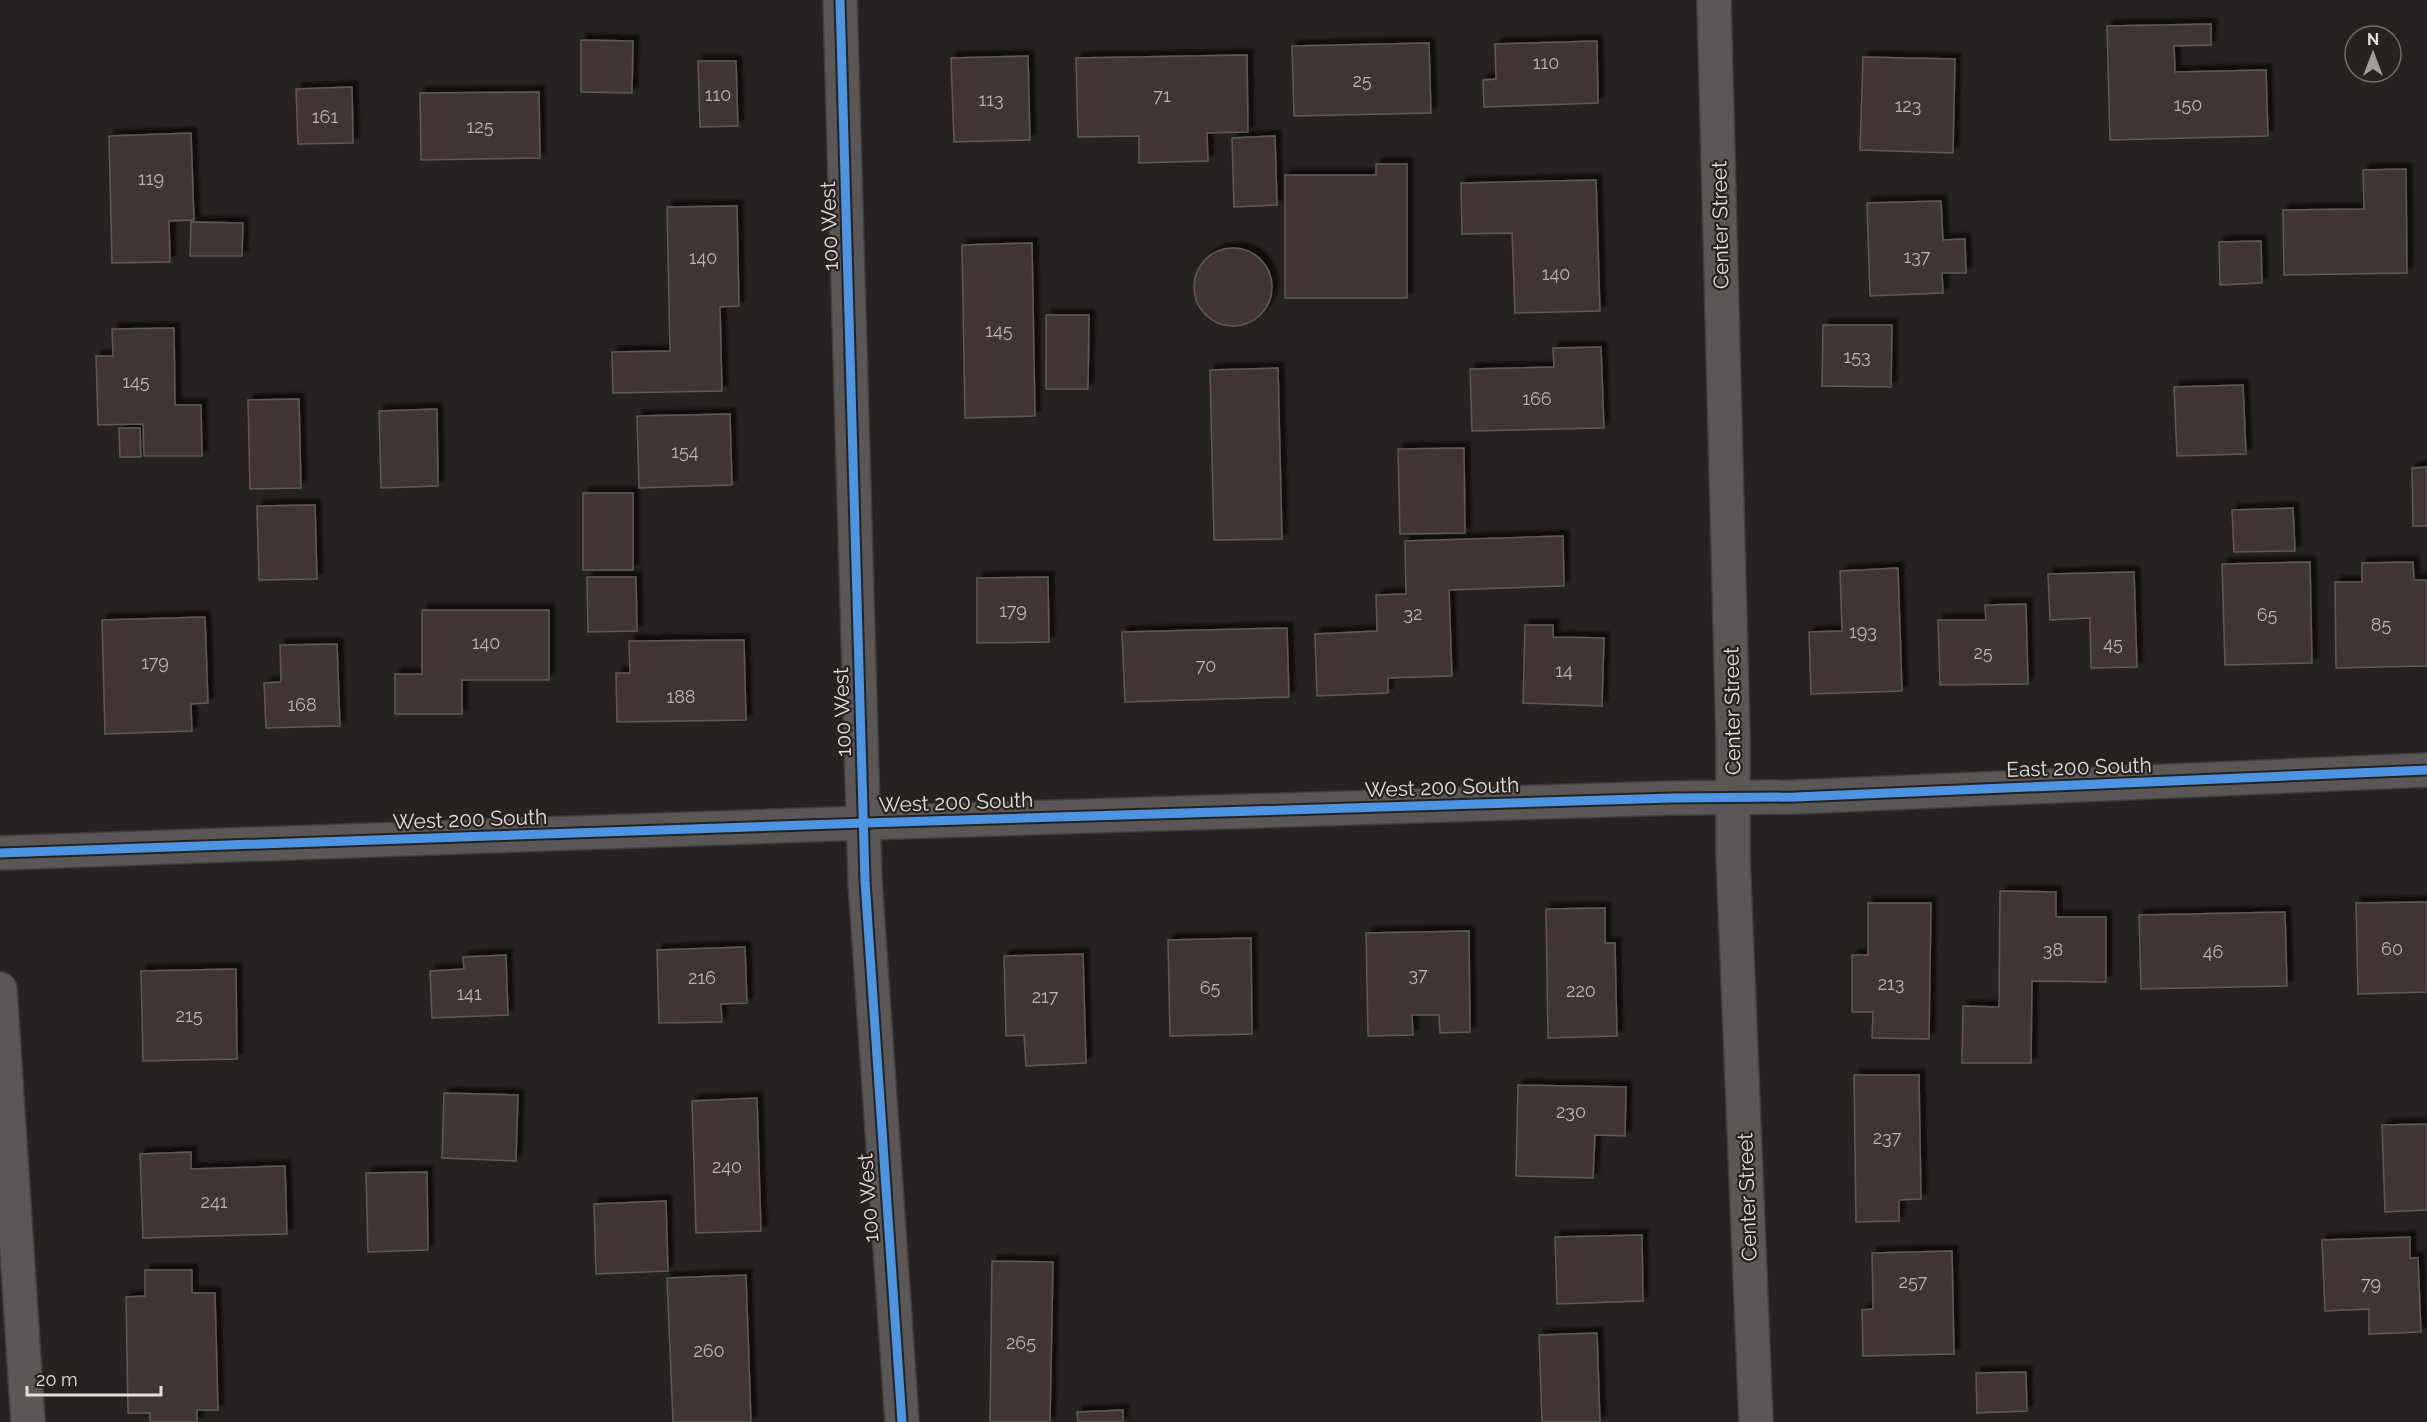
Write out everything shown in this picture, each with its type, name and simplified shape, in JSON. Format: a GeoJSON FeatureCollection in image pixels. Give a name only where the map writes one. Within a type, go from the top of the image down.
{"type":"FeatureCollection","features":[{"type":"Feature","properties":{"kind":"street","name":"100 West"},"geometry":{"type":"LineString","coordinates":[[840,0],[865,881],[902,1422]]}},
{"type":"Feature","properties":{"kind":"street","name":"Center Street"},"geometry":{"type":"LineString","coordinates":[[1714,0],[1733,857],[1756,1422]]}},
{"type":"Feature","properties":{"kind":"street","name":"East 200 South"},"geometry":{"type":"LineString","coordinates":[[1733,798],[1806,797],[2427,770]]}},
{"type":"Feature","properties":{"kind":"street","name":"West 200 South"},"geometry":{"type":"LineString","coordinates":[[0,853],[864,823],[1660,798],[1733,798]]}},
{"type":"Feature","properties":{"kind":"street"},"geometry":{"type":"LineString","coordinates":[[0,989],[28,1422]]}},
{"type":"Feature","properties":{"kind":"building"},"geometry":{"type":"Polygon","coordinates":[[[2211,24],[2211,45],[2174,46],[2175,72],[2266,70],[2268,136],[2110,140],[2107,26],[2211,24]]]}},
{"type":"Feature","properties":{"kind":"building"},"geometry":{"type":"Polygon","coordinates":[[[581,40],[633,41],[632,93],[581,92],[581,40]]]}},
{"type":"Feature","properties":{"kind":"building"},"geometry":{"type":"Polygon","coordinates":[[[1597,41],[1598,103],[1484,107],[1483,80],[1496,79],[1495,44],[1597,41]]]}},
{"type":"Feature","properties":{"kind":"building"},"geometry":{"type":"Polygon","coordinates":[[[1429,43],[1431,113],[1294,116],[1292,46],[1429,43]]]}},
{"type":"Feature","properties":{"kind":"building"},"geometry":{"type":"Polygon","coordinates":[[[1247,55],[1248,132],[1207,133],[1208,161],[1139,163],[1139,136],[1078,137],[1076,58],[1247,55]]]}},
{"type":"Feature","properties":{"kind":"building"},"geometry":{"type":"Polygon","coordinates":[[[1028,56],[1030,140],[954,142],[951,58],[1028,56]]]}},
{"type":"Feature","properties":{"kind":"building"},"geometry":{"type":"Polygon","coordinates":[[[1863,57],[1955,59],[1953,153],[1860,150],[1863,57]]]}},
{"type":"Feature","properties":{"kind":"building"},"geometry":{"type":"Polygon","coordinates":[[[698,61],[736,61],[738,126],[700,127],[698,61]]]}},
{"type":"Feature","properties":{"kind":"building"},"geometry":{"type":"Polygon","coordinates":[[[352,87],[353,143],[298,144],[296,89],[352,87]]]}},
{"type":"Feature","properties":{"kind":"building"},"geometry":{"type":"Polygon","coordinates":[[[539,92],[540,158],[421,160],[420,93],[539,92]]]}},
{"type":"Feature","properties":{"kind":"building"},"geometry":{"type":"Polygon","coordinates":[[[191,133],[194,220],[169,221],[170,262],[112,263],[109,136],[191,133]]]}},
{"type":"Feature","properties":{"kind":"building"},"geometry":{"type":"Polygon","coordinates":[[[1275,136],[1277,205],[1234,207],[1232,138],[1275,136]]]}},
{"type":"Feature","properties":{"kind":"building"},"geometry":{"type":"Polygon","coordinates":[[[1376,164],[1407,164],[1407,298],[1285,298],[1285,175],[1376,175],[1376,164]]]}},
{"type":"Feature","properties":{"kind":"building"},"geometry":{"type":"Polygon","coordinates":[[[2406,169],[2407,273],[2284,275],[2283,210],[2364,209],[2363,170],[2406,169]]]}},
{"type":"Feature","properties":{"kind":"building"},"geometry":{"type":"Polygon","coordinates":[[[1596,180],[1600,311],[1515,313],[1512,233],[1462,234],[1461,183],[1596,180]]]}},
{"type":"Feature","properties":{"kind":"building"},"geometry":{"type":"Polygon","coordinates":[[[1941,201],[1943,240],[1965,239],[1966,273],[1942,273],[1943,293],[1870,296],[1867,203],[1941,201]]]}},
{"type":"Feature","properties":{"kind":"building"},"geometry":{"type":"Polygon","coordinates":[[[737,206],[739,306],[720,307],[722,391],[613,393],[612,352],[670,351],[667,207],[737,206]]]}},
{"type":"Feature","properties":{"kind":"building"},"geometry":{"type":"Polygon","coordinates":[[[191,222],[243,223],[242,256],[190,256],[191,222]]]}},
{"type":"Feature","properties":{"kind":"building"},"geometry":{"type":"Polygon","coordinates":[[[2261,241],[2262,283],[2220,285],[2219,242],[2261,241]]]}},
{"type":"Feature","properties":{"kind":"building"},"geometry":{"type":"Polygon","coordinates":[[[1032,243],[1035,416],[965,418],[962,245],[1032,243]]]}},
{"type":"Feature","properties":{"kind":"building"},"geometry":{"type":"Polygon","coordinates":[[[1233,248],[1248,251],[1265,265],[1272,287],[1269,302],[1255,319],[1233,326],[1218,323],[1201,309],[1194,287],[1197,272],[1211,255],[1233,248]]]}},
{"type":"Feature","properties":{"kind":"building"},"geometry":{"type":"Polygon","coordinates":[[[1046,315],[1089,315],[1088,389],[1046,389],[1046,315]]]}},
{"type":"Feature","properties":{"kind":"building"},"geometry":{"type":"Polygon","coordinates":[[[1823,325],[1892,325],[1891,387],[1822,386],[1823,325]]]}},
{"type":"Feature","properties":{"kind":"building"},"geometry":{"type":"Polygon","coordinates":[[[174,328],[175,405],[201,405],[202,456],[144,456],[143,424],[98,425],[96,356],[113,356],[112,329],[174,328]]]}},
{"type":"Feature","properties":{"kind":"building"},"geometry":{"type":"Polygon","coordinates":[[[1601,347],[1604,428],[1472,431],[1470,369],[1554,367],[1553,348],[1601,347]]]}},
{"type":"Feature","properties":{"kind":"building"},"geometry":{"type":"Polygon","coordinates":[[[1278,368],[1282,539],[1214,540],[1210,370],[1278,368]]]}},
{"type":"Feature","properties":{"kind":"building"},"geometry":{"type":"Polygon","coordinates":[[[2243,385],[2246,454],[2177,456],[2174,387],[2243,385]]]}},
{"type":"Feature","properties":{"kind":"building"},"geometry":{"type":"Polygon","coordinates":[[[299,399],[301,488],[250,489],[248,400],[299,399]]]}},
{"type":"Feature","properties":{"kind":"building"},"geometry":{"type":"Polygon","coordinates":[[[437,409],[438,486],[381,488],[379,411],[437,409]]]}},
{"type":"Feature","properties":{"kind":"building"},"geometry":{"type":"Polygon","coordinates":[[[730,414],[732,485],[639,488],[637,416],[730,414]]]}},
{"type":"Feature","properties":{"kind":"building"},"geometry":{"type":"Polygon","coordinates":[[[119,428],[140,428],[141,457],[120,457],[119,428]]]}},
{"type":"Feature","properties":{"kind":"building"},"geometry":{"type":"Polygon","coordinates":[[[1464,448],[1465,533],[1400,534],[1398,449],[1464,448]]]}},
{"type":"Feature","properties":{"kind":"building"},"geometry":{"type":"Polygon","coordinates":[[[2427,467],[2427,526],[2413,526],[2412,468],[2427,467]]]}},
{"type":"Feature","properties":{"kind":"building"},"geometry":{"type":"Polygon","coordinates":[[[583,493],[633,493],[633,570],[583,570],[583,493]]]}},
{"type":"Feature","properties":{"kind":"building"},"geometry":{"type":"Polygon","coordinates":[[[315,505],[317,579],[259,580],[257,506],[315,505]]]}},
{"type":"Feature","properties":{"kind":"building"},"geometry":{"type":"Polygon","coordinates":[[[2293,508],[2295,551],[2234,552],[2232,510],[2293,508]]]}},
{"type":"Feature","properties":{"kind":"building"},"geometry":{"type":"Polygon","coordinates":[[[1563,536],[1564,586],[1449,590],[1452,676],[1388,678],[1388,693],[1317,696],[1315,634],[1377,631],[1376,595],[1406,594],[1405,541],[1563,536]]]}},
{"type":"Feature","properties":{"kind":"building"},"geometry":{"type":"Polygon","coordinates":[[[2310,562],[2312,663],[2225,665],[2222,564],[2310,562]]]}},
{"type":"Feature","properties":{"kind":"building"},"geometry":{"type":"Polygon","coordinates":[[[2413,562],[2414,580],[2427,580],[2427,666],[2336,668],[2335,582],[2362,582],[2362,563],[2413,562]]]}},
{"type":"Feature","properties":{"kind":"building"},"geometry":{"type":"Polygon","coordinates":[[[1898,568],[1902,691],[1811,694],[1809,632],[1842,631],[1840,571],[1898,568]]]}},
{"type":"Feature","properties":{"kind":"building"},"geometry":{"type":"Polygon","coordinates":[[[2134,572],[2137,667],[2091,668],[2090,618],[2050,620],[2048,574],[2134,572]]]}},
{"type":"Feature","properties":{"kind":"building"},"geometry":{"type":"Polygon","coordinates":[[[587,577],[636,577],[637,631],[588,632],[587,577]]]}},
{"type":"Feature","properties":{"kind":"building"},"geometry":{"type":"Polygon","coordinates":[[[1048,577],[1049,642],[977,643],[977,578],[1048,577]]]}},
{"type":"Feature","properties":{"kind":"building"},"geometry":{"type":"Polygon","coordinates":[[[2026,604],[2028,684],[1940,685],[1938,620],[1986,620],[1985,605],[2026,604]]]}},
{"type":"Feature","properties":{"kind":"building"},"geometry":{"type":"Polygon","coordinates":[[[422,610],[549,610],[549,680],[462,680],[462,714],[395,714],[395,674],[422,674],[422,610]]]}},
{"type":"Feature","properties":{"kind":"building"},"geometry":{"type":"Polygon","coordinates":[[[205,617],[208,703],[191,704],[192,731],[105,734],[102,620],[205,617]]]}},
{"type":"Feature","properties":{"kind":"building"},"geometry":{"type":"Polygon","coordinates":[[[1525,625],[1553,625],[1553,637],[1604,638],[1602,706],[1523,703],[1525,625]]]}},
{"type":"Feature","properties":{"kind":"building"},"geometry":{"type":"Polygon","coordinates":[[[1287,628],[1289,697],[1125,702],[1122,632],[1287,628]]]}},
{"type":"Feature","properties":{"kind":"building"},"geometry":{"type":"Polygon","coordinates":[[[744,640],[746,720],[617,722],[616,673],[630,673],[629,641],[744,640]]]}},
{"type":"Feature","properties":{"kind":"building"},"geometry":{"type":"Polygon","coordinates":[[[337,644],[340,726],[266,728],[264,683],[281,682],[280,645],[337,644]]]}},
{"type":"Feature","properties":{"kind":"building"},"geometry":{"type":"Polygon","coordinates":[[[2000,891],[2056,892],[2056,917],[2106,917],[2106,982],[2032,981],[2031,1063],[1962,1063],[1963,1006],[1999,1007],[2000,891]]]}},
{"type":"Feature","properties":{"kind":"building"},"geometry":{"type":"Polygon","coordinates":[[[2427,902],[2427,992],[2358,994],[2356,903],[2427,902]]]}},
{"type":"Feature","properties":{"kind":"building"},"geometry":{"type":"Polygon","coordinates":[[[1868,903],[1931,903],[1929,1039],[1872,1038],[1873,1012],[1852,1012],[1852,955],[1868,955],[1868,903]]]}},
{"type":"Feature","properties":{"kind":"building"},"geometry":{"type":"Polygon","coordinates":[[[1605,908],[1605,943],[1615,943],[1617,1036],[1548,1038],[1546,909],[1605,908]]]}},
{"type":"Feature","properties":{"kind":"building"},"geometry":{"type":"Polygon","coordinates":[[[2285,912],[2287,986],[2141,989],[2139,915],[2285,912]]]}},
{"type":"Feature","properties":{"kind":"building"},"geometry":{"type":"Polygon","coordinates":[[[1469,931],[1470,1032],[1440,1033],[1439,1015],[1412,1015],[1413,1035],[1368,1036],[1366,933],[1469,931]]]}},
{"type":"Feature","properties":{"kind":"building"},"geometry":{"type":"Polygon","coordinates":[[[1251,938],[1252,1034],[1170,1036],[1168,940],[1251,938]]]}},
{"type":"Feature","properties":{"kind":"building"},"geometry":{"type":"Polygon","coordinates":[[[745,947],[747,1003],[721,1004],[722,1022],[659,1023],[657,950],[745,947]]]}},
{"type":"Feature","properties":{"kind":"building"},"geometry":{"type":"Polygon","coordinates":[[[1083,954],[1086,1063],[1026,1066],[1024,1035],[1006,1036],[1004,956],[1083,954]]]}},
{"type":"Feature","properties":{"kind":"building"},"geometry":{"type":"Polygon","coordinates":[[[506,955],[508,1015],[432,1018],[430,971],[464,969],[463,957],[506,955]]]}},
{"type":"Feature","properties":{"kind":"building"},"geometry":{"type":"Polygon","coordinates":[[[236,969],[237,1059],[143,1061],[141,971],[236,969]]]}},
{"type":"Feature","properties":{"kind":"building"},"geometry":{"type":"Polygon","coordinates":[[[1854,1075],[1919,1075],[1921,1199],[1899,1200],[1899,1221],[1856,1222],[1854,1075]]]}},
{"type":"Feature","properties":{"kind":"building"},"geometry":{"type":"Polygon","coordinates":[[[1518,1085],[1626,1087],[1625,1136],[1595,1135],[1593,1178],[1516,1176],[1518,1085]]]}},
{"type":"Feature","properties":{"kind":"building"},"geometry":{"type":"Polygon","coordinates":[[[444,1093],[518,1095],[516,1161],[442,1158],[444,1093]]]}},
{"type":"Feature","properties":{"kind":"building"},"geometry":{"type":"Polygon","coordinates":[[[757,1098],[761,1231],[696,1233],[692,1101],[757,1098]]]}},
{"type":"Feature","properties":{"kind":"building"},"geometry":{"type":"Polygon","coordinates":[[[2427,1124],[2427,1210],[2385,1212],[2382,1125],[2427,1124]]]}},
{"type":"Feature","properties":{"kind":"building"},"geometry":{"type":"Polygon","coordinates":[[[191,1152],[191,1169],[285,1166],[287,1234],[143,1238],[140,1154],[191,1152]]]}},
{"type":"Feature","properties":{"kind":"building"},"geometry":{"type":"Polygon","coordinates":[[[427,1172],[428,1250],[368,1252],[366,1173],[427,1172]]]}},
{"type":"Feature","properties":{"kind":"building"},"geometry":{"type":"Polygon","coordinates":[[[666,1201],[668,1271],[596,1274],[594,1204],[666,1201]]]}},
{"type":"Feature","properties":{"kind":"building"},"geometry":{"type":"Polygon","coordinates":[[[1642,1235],[1643,1301],[1557,1304],[1555,1237],[1642,1235]]]}},
{"type":"Feature","properties":{"kind":"building"},"geometry":{"type":"Polygon","coordinates":[[[2410,1237],[2410,1258],[2418,1258],[2421,1332],[2369,1334],[2369,1309],[2325,1311],[2322,1240],[2410,1237]]]}},
{"type":"Feature","properties":{"kind":"building"},"geometry":{"type":"Polygon","coordinates":[[[1952,1251],[1954,1354],[1863,1356],[1862,1310],[1873,1309],[1872,1253],[1952,1251]]]}},
{"type":"Feature","properties":{"kind":"building"},"geometry":{"type":"Polygon","coordinates":[[[992,1261],[1053,1262],[1050,1422],[990,1422],[992,1261]]]}},
{"type":"Feature","properties":{"kind":"building"},"geometry":{"type":"Polygon","coordinates":[[[145,1270],[192,1270],[192,1293],[215,1293],[218,1410],[197,1410],[197,1422],[150,1422],[150,1413],[128,1413],[126,1297],[145,1296],[145,1270]]]}},
{"type":"Feature","properties":{"kind":"building"},"geometry":{"type":"Polygon","coordinates":[[[746,1275],[751,1422],[673,1422],[667,1278],[746,1275]]]}},
{"type":"Feature","properties":{"kind":"building"},"geometry":{"type":"Polygon","coordinates":[[[1597,1333],[1600,1422],[1542,1422],[1539,1335],[1597,1333]]]}},
{"type":"Feature","properties":{"kind":"building"},"geometry":{"type":"Polygon","coordinates":[[[2026,1372],[2027,1411],[1977,1413],[1976,1373],[2026,1372]]]}},
{"type":"Feature","properties":{"kind":"building"},"geometry":{"type":"Polygon","coordinates":[[[1123,1410],[1123,1422],[1078,1422],[1077,1412],[1123,1410]]]}},
{"type":"Feature","properties":{"kind":"cycle path"},"geometry":{"type":"LineString","coordinates":[[840,0],[865,881],[902,1422]]}},
{"type":"Feature","properties":{"kind":"cycle path"},"geometry":{"type":"LineString","coordinates":[[0,853],[864,823],[1672,798],[1795,797],[2427,770]]}}]}
